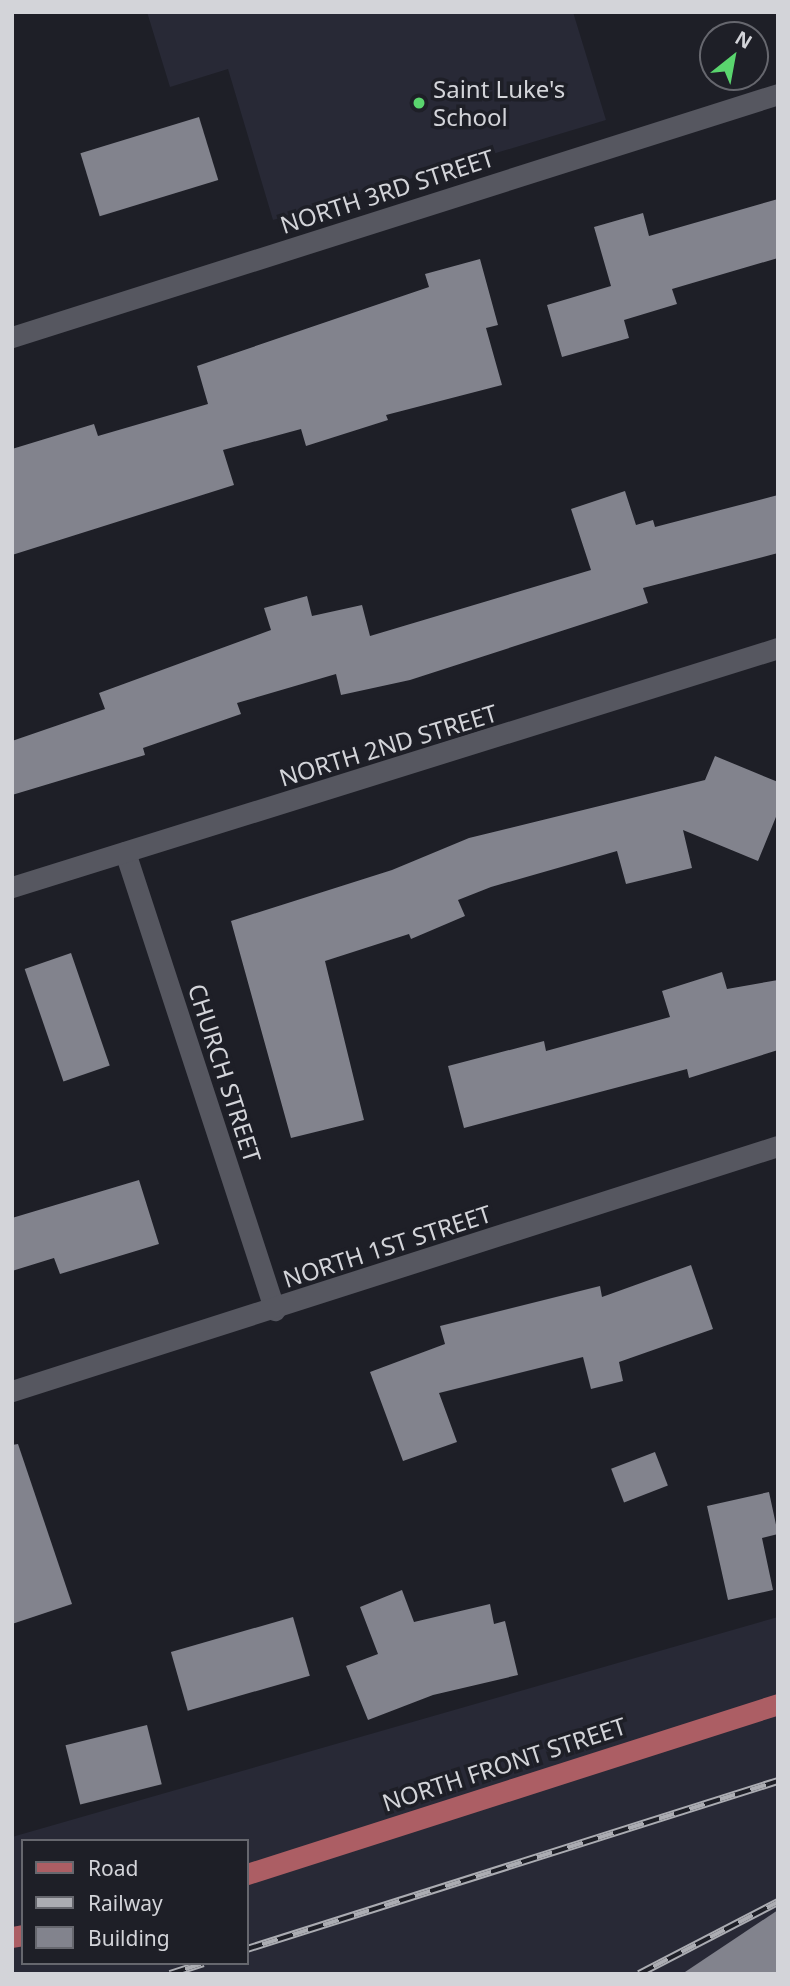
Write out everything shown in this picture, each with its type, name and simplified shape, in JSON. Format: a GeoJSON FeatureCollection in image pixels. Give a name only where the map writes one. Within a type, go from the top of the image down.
{"type":"FeatureCollection","features":[{"type":"Feature","properties":{"kind":"main road","name":"NORTH FRONT STREET"},"geometry":{"type":"LineString","coordinates":[[248,1874],[778,1704]]}},
{"type":"Feature","properties":{"kind":"street","name":"NORTH 3RD STREET"},"geometry":{"type":"LineString","coordinates":[[12,337],[778,94]]}},
{"type":"Feature","properties":{"kind":"street","name":"NORTH 2ND STREET"},"geometry":{"type":"LineString","coordinates":[[12,887],[778,648]]}},
{"type":"Feature","properties":{"kind":"street","name":"CHURCH STREET"},"geometry":{"type":"LineString","coordinates":[[125,852],[275,1310]]}},
{"type":"Feature","properties":{"kind":"street","name":"NORTH 1ST STREET"},"geometry":{"type":"LineString","coordinates":[[12,1391],[275,1310],[778,1146]]}},
{"type":"Feature","properties":{"kind":"shaded area","name":"Saint Luke's School"},"geometry":{"type":"Polygon","coordinates":[[[147,12],[573,12],[606,120],[273,220],[228,69],[170,87],[147,12]]]}},
{"type":"Feature","properties":{"kind":"shaded area"},"geometry":{"type":"Polygon","coordinates":[[[778,1617],[778,1974],[12,1974],[12,1837],[778,1617]]]}},
{"type":"Feature","properties":{"kind":"building"},"geometry":{"type":"Polygon","coordinates":[[[199,117],[218,180],[100,216],[80,153],[199,117]]]}},
{"type":"Feature","properties":{"kind":"building"},"geometry":{"type":"Polygon","coordinates":[[[778,199],[778,258],[672,289],[677,304],[624,320],[629,338],[562,357],[547,305],[611,286],[594,227],[643,213],[649,236],[778,199]]]}},
{"type":"Feature","properties":{"kind":"building"},"geometry":{"type":"Polygon","coordinates":[[[480,259],[498,325],[486,328],[502,385],[386,415],[388,420],[306,446],[301,429],[223,450],[234,485],[12,555],[12,449],[94,424],[98,436],[208,404],[197,366],[429,287],[425,274],[480,259]]]}},
{"type":"Feature","properties":{"kind":"building"},"geometry":{"type":"Polygon","coordinates":[[[625,491],[636,525],[653,520],[655,527],[778,495],[778,553],[643,588],[648,603],[410,680],[341,695],[336,674],[237,703],[241,714],[143,748],[145,755],[12,795],[12,741],[105,709],[99,693],[271,630],[264,608],[307,596],[312,616],[362,605],[370,636],[591,570],[571,509],[625,491]]]}},
{"type":"Feature","properties":{"kind":"building"},"geometry":{"type":"Polygon","coordinates":[[[715,756],[778,782],[778,812],[758,861],[683,830],[692,868],[626,884],[617,851],[491,887],[458,900],[465,916],[411,939],[409,934],[325,961],[364,1120],[291,1138],[231,921],[392,870],[469,838],[705,780],[715,756]]]}},
{"type":"Feature","properties":{"kind":"building"},"geometry":{"type":"Polygon","coordinates":[[[71,953],[110,1066],[63,1081],[25,969],[71,953]]]}},
{"type":"Feature","properties":{"kind":"building"},"geometry":{"type":"Polygon","coordinates":[[[722,972],[727,989],[778,980],[778,1050],[689,1078],[687,1069],[464,1128],[448,1066],[544,1041],[546,1051],[670,1017],[662,991],[722,972]]]}},
{"type":"Feature","properties":{"kind":"building"},"geometry":{"type":"Polygon","coordinates":[[[139,1180],[159,1244],[60,1274],[54,1258],[12,1271],[12,1218],[139,1180]]]}},
{"type":"Feature","properties":{"kind":"building"},"geometry":{"type":"Polygon","coordinates":[[[691,1265],[713,1329],[619,1362],[623,1381],[591,1389],[583,1357],[439,1393],[457,1442],[403,1461],[370,1372],[445,1344],[440,1326],[600,1286],[602,1297],[691,1265]]]}},
{"type":"Feature","properties":{"kind":"building"},"geometry":{"type":"Polygon","coordinates":[[[18,1444],[72,1604],[12,1624],[12,1445],[18,1444]]]}},
{"type":"Feature","properties":{"kind":"building"},"geometry":{"type":"Polygon","coordinates":[[[655,1452],[668,1486],[624,1502],[611,1469],[655,1452]]]}},
{"type":"Feature","properties":{"kind":"building"},"geometry":{"type":"Polygon","coordinates":[[[769,1492],[778,1534],[762,1538],[773,1590],[728,1600],[707,1506],[769,1492]]]}},
{"type":"Feature","properties":{"kind":"building"},"geometry":{"type":"Polygon","coordinates":[[[402,1590],[414,1622],[490,1604],[494,1624],[505,1621],[518,1675],[433,1695],[368,1720],[346,1666],[378,1654],[360,1607],[402,1590]]]}},
{"type":"Feature","properties":{"kind":"building"},"geometry":{"type":"Polygon","coordinates":[[[293,1617],[310,1676],[188,1711],[171,1652],[293,1617]]]}},
{"type":"Feature","properties":{"kind":"building"},"geometry":{"type":"Polygon","coordinates":[[[147,1725],[162,1784],[80,1805],[65,1745],[147,1725]]]}},
{"type":"Feature","properties":{"kind":"building"},"geometry":{"type":"Polygon","coordinates":[[[778,1910],[778,1974],[682,1974],[778,1910]]]}},
{"type":"Feature","properties":{"kind":"railway"},"geometry":{"type":"LineString","coordinates":[[248,1949],[778,1781]]}},
{"type":"Feature","properties":{"kind":"railway"},"geometry":{"type":"LineString","coordinates":[[639,1974],[778,1902]]}},
{"type":"Feature","properties":{"kind":"railway"},"geometry":{"type":"LineString","coordinates":[[170,1974],[197,1965]]}},
{"type":"Feature","properties":{"kind":"place","name":"Saint Luke's School"},"geometry":{"type":"Point","coordinates":[419,103]}}]}
